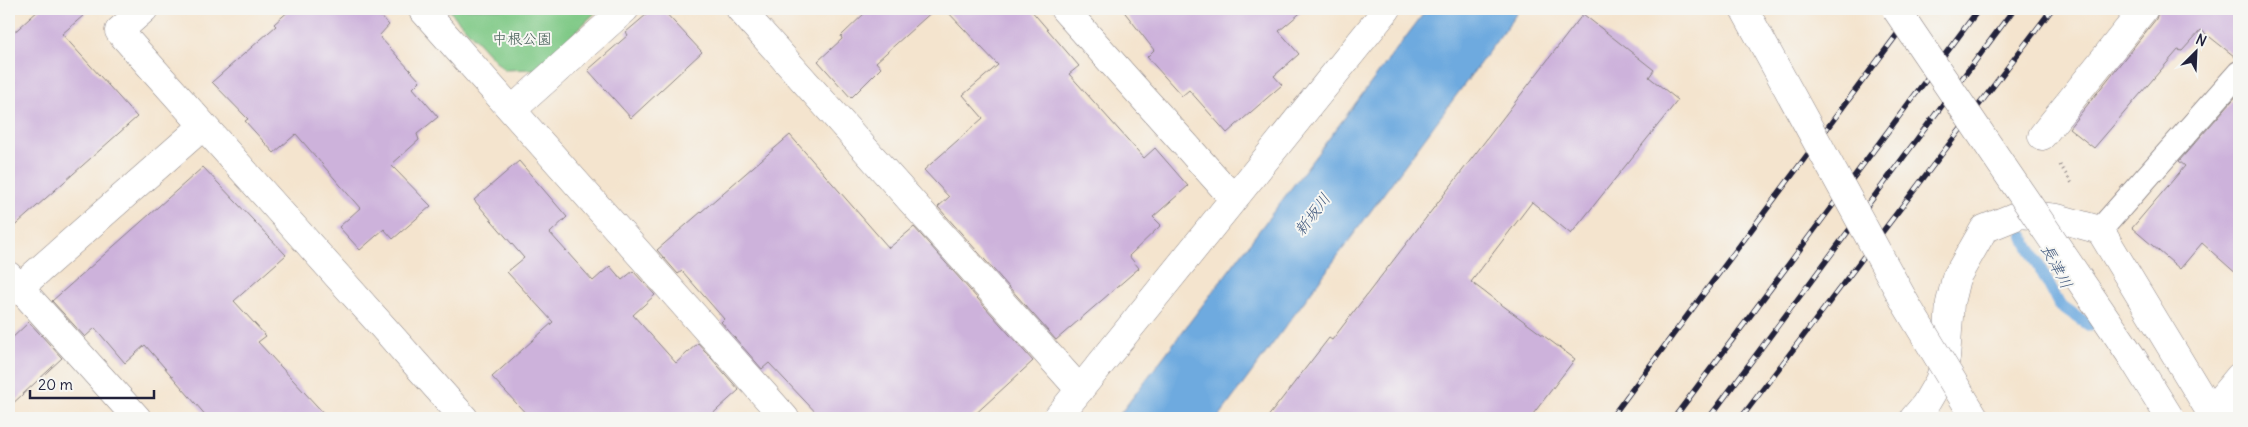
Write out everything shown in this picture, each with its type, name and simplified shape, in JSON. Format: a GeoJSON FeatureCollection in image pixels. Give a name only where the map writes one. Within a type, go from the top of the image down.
{"type":"FeatureCollection","features":[{"type":"Feature","properties":{"kind":"street"},"geometry":{"type":"LineString","coordinates":[[144,9],[119,32],[464,418]]}},
{"type":"Feature","properties":{"kind":"street"},"geometry":{"type":"LineString","coordinates":[[422,9],[785,418]]}},
{"type":"Feature","properties":{"kind":"street"},"geometry":{"type":"LineString","coordinates":[[512,110],[625,9]]}},
{"type":"Feature","properties":{"kind":"street"},"geometry":{"type":"LineString","coordinates":[[740,9],[1080,390]]}},
{"type":"Feature","properties":{"kind":"street"},"geometry":{"type":"LineString","coordinates":[[1064,9],[1233,198]]}},
{"type":"Feature","properties":{"kind":"street"},"geometry":{"type":"LineString","coordinates":[[1057,418],[1387,9]]}},
{"type":"Feature","properties":{"kind":"street"},"geometry":{"type":"LineString","coordinates":[[1744,9],[1907,306],[1975,418]]}},
{"type":"Feature","properties":{"kind":"street"},"geometry":{"type":"LineString","coordinates":[[1896,9],[2132,357],[2170,418]]}},
{"type":"Feature","properties":{"kind":"street"},"geometry":{"type":"LineString","coordinates":[[2042,136],[2144,9]]}},
{"type":"Feature","properties":{"kind":"street"},"geometry":{"type":"LineString","coordinates":[[137,418],[14,282],[203,126]]}},
{"type":"Feature","properties":{"kind":"street"},"geometry":{"type":"LineString","coordinates":[[1924,414],[1940,381],[1946,358],[1950,304],[1956,278],[1984,229],[2021,214],[2057,218],[2100,230],[2212,415]]}},
{"type":"Feature","properties":{"kind":"street"},"geometry":{"type":"LineString","coordinates":[[2212,415],[2239,376]]}},
{"type":"Feature","properties":{"kind":"street"},"geometry":{"type":"LineString","coordinates":[[2212,415],[2239,418]]}},
{"type":"Feature","properties":{"kind":"lane"},"geometry":{"type":"LineString","coordinates":[[2100,230],[2239,73]]}},
{"type":"Feature","properties":{"kind":"green space","name":"中根公園"},"geometry":{"type":"Polygon","coordinates":[[[448,9],[599,9],[537,69],[504,70],[448,9]]]}},
{"type":"Feature","properties":{"kind":"water","name":"新坂川"},"geometry":{"type":"Polygon","coordinates":[[[1427,9],[1520,9],[1218,418],[1117,418],[1427,9]]]}},
{"type":"Feature","properties":{"kind":"building"},"geometry":{"type":"Polygon","coordinates":[[[40,9],[91,9],[62,34],[137,117],[9,231],[9,37],[40,9]]]}},
{"type":"Feature","properties":{"kind":"building"},"geometry":{"type":"Polygon","coordinates":[[[291,9],[374,9],[389,25],[379,36],[420,81],[413,88],[438,117],[417,134],[419,140],[391,165],[431,206],[393,239],[384,229],[360,250],[339,227],[360,208],[296,134],[274,153],[245,121],[248,119],[212,82],[276,26],[274,24],[291,9]]]}},
{"type":"Feature","properties":{"kind":"building"},"geometry":{"type":"Polygon","coordinates":[[[653,9],[662,9],[702,52],[631,118],[588,70],[628,35],[626,32],[653,9]]]}},
{"type":"Feature","properties":{"kind":"building"},"geometry":{"type":"Polygon","coordinates":[[[869,9],[935,9],[876,62],[881,68],[851,98],[818,61],[842,39],[841,36],[869,9]]]}},
{"type":"Feature","properties":{"kind":"building"},"geometry":{"type":"Polygon","coordinates":[[[945,9],[1030,9],[1079,66],[1069,74],[1144,158],[1155,148],[1188,186],[1153,217],[1161,225],[1129,256],[1139,268],[1056,340],[938,207],[949,197],[924,170],[983,118],[963,95],[998,65],[945,9]]]}},
{"type":"Feature","properties":{"kind":"building"},"geometry":{"type":"Polygon","coordinates":[[[1122,9],[1305,9],[1279,31],[1299,54],[1274,76],[1282,85],[1227,133],[1189,90],[1182,96],[1147,57],[1154,50],[1122,9]]]}},
{"type":"Feature","properties":{"kind":"building"},"geometry":{"type":"Polygon","coordinates":[[[2159,9],[2239,9],[2239,60],[2201,30],[2182,51],[2178,50],[2094,148],[2069,128],[2156,19],[2159,9]]]}},
{"type":"Feature","properties":{"kind":"building"},"geometry":{"type":"Polygon","coordinates":[[[1583,14],[1654,70],[1649,77],[1678,100],[1571,234],[1532,202],[1471,282],[1575,359],[1530,418],[1267,418],[1329,338],[1332,340],[1583,14]]]}},
{"type":"Feature","properties":{"kind":"building"},"geometry":{"type":"Polygon","coordinates":[[[2239,93],[2239,276],[2202,243],[2180,269],[2132,228],[2185,166],[2179,161],[2239,93]]]}},
{"type":"Feature","properties":{"kind":"building"},"geometry":{"type":"Polygon","coordinates":[[[790,135],[889,248],[914,227],[1033,361],[971,418],[821,418],[769,363],[762,369],[721,322],[724,319],[682,271],[678,274],[657,250],[790,135]]]}},
{"type":"Feature","properties":{"kind":"building"},"geometry":{"type":"Polygon","coordinates":[[[519,161],[567,217],[550,233],[593,281],[610,266],[622,280],[633,271],[655,295],[633,315],[676,363],[698,343],[739,390],[708,418],[530,418],[492,377],[553,322],[507,272],[524,258],[474,200],[519,161]]]}},
{"type":"Feature","properties":{"kind":"building"},"geometry":{"type":"Polygon","coordinates":[[[203,167],[286,255],[234,301],[266,336],[258,342],[328,418],[208,418],[145,345],[125,363],[95,328],[85,337],[52,301],[203,167]]]}},
{"type":"Feature","properties":{"kind":"building"},"geometry":{"type":"Polygon","coordinates":[[[29,322],[62,358],[9,407],[9,341],[29,322]]]}},
{"type":"Feature","properties":{"kind":"waterway","name":"長津川"},"geometry":{"type":"LineString","coordinates":[[2023,236],[2059,304],[2089,325]]}},
{"type":"Feature","properties":{"kind":"railway"},"geometry":{"type":"LineString","coordinates":[[1611,418],[1916,9]]}},
{"type":"Feature","properties":{"kind":"railway"},"geometry":{"type":"LineString","coordinates":[[1674,418],[1979,9]]}},
{"type":"Feature","properties":{"kind":"railway"},"geometry":{"type":"LineString","coordinates":[[1709,418],[2014,9]]}},
{"type":"Feature","properties":{"kind":"railway"},"geometry":{"type":"LineString","coordinates":[[1741,418],[2052,9]]}}]}
